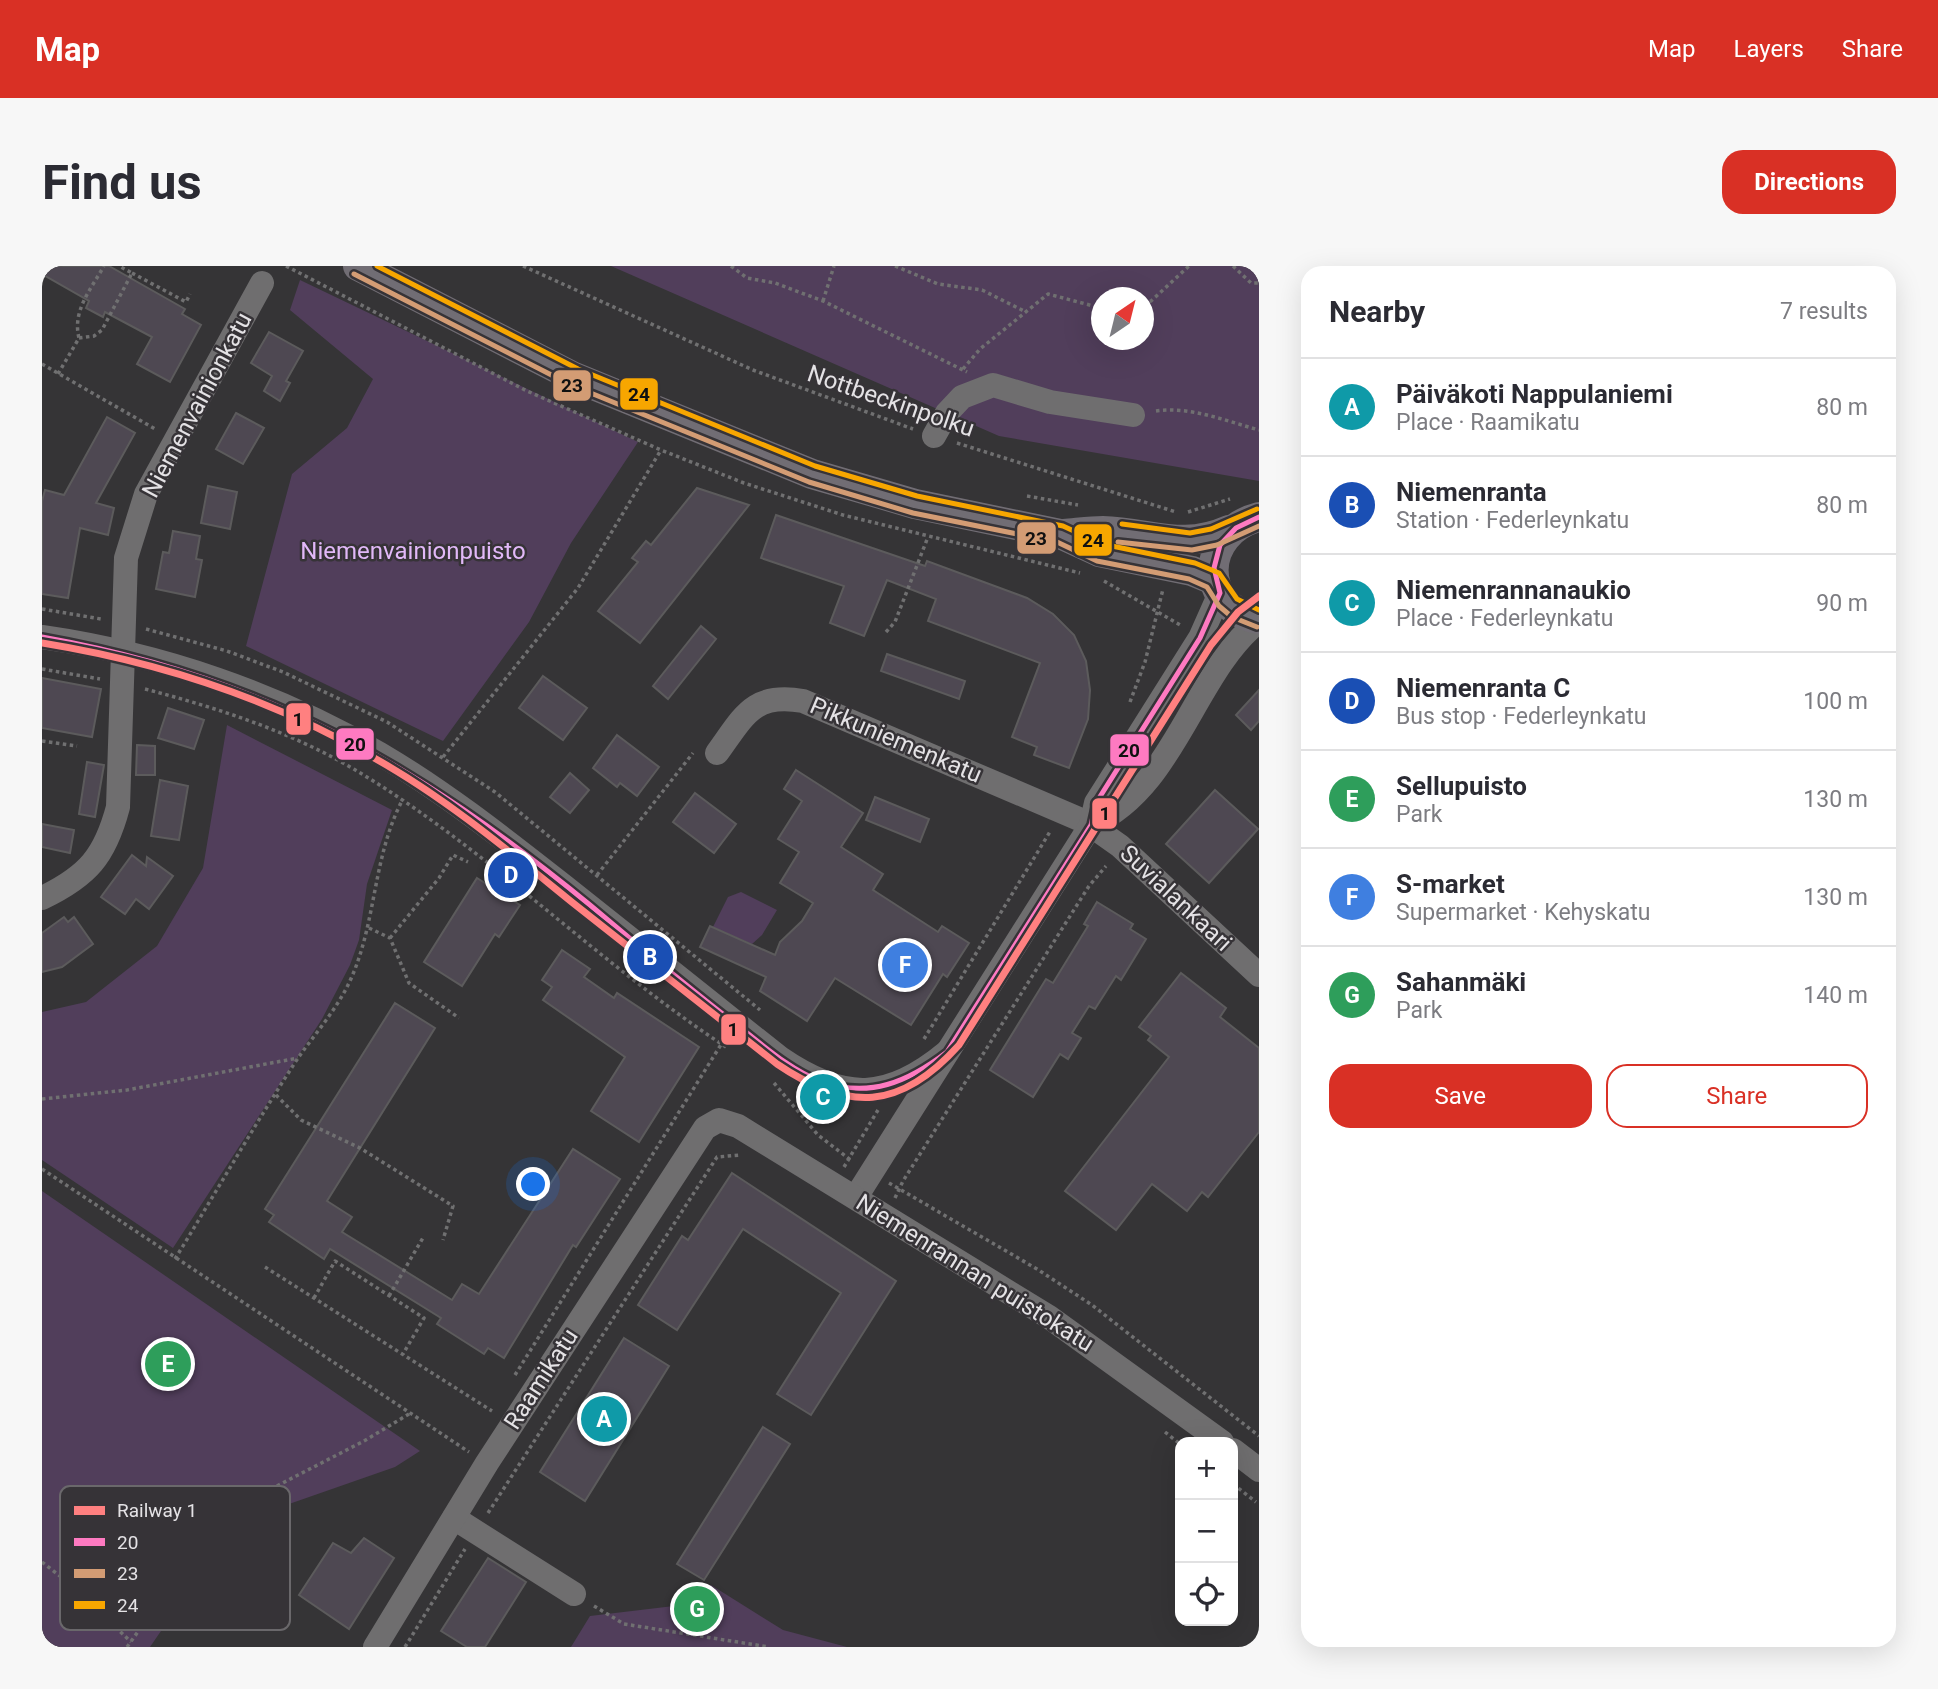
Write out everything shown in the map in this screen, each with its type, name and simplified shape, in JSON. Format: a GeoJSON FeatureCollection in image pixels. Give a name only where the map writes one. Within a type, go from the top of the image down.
{"type":"FeatureCollection","features":[{"type":"Feature","properties":{"kind":"main road"},"geometry":{"type":"LineString","coordinates":[[358,266],[574,377],[812,474],[915,504],[1060,534],[1099,552],[1181,568],[1217,586],[1238,612],[1259,620]]}},
{"type":"Feature","properties":{"kind":"main road"},"geometry":{"type":"LineString","coordinates":[[1060,534],[1104,531],[1184,541],[1212,538],[1243,521],[1259,517]]}},
{"type":"Feature","properties":{"kind":"main road"},"geometry":{"type":"LineString","coordinates":[[1217,586],[1213,562],[1219,545],[1229,530]]}},
{"type":"Feature","properties":{"kind":"street","name":"Niemenvainionkatu"},"geometry":{"type":"LineString","coordinates":[[42,898],[85,873],[102,852],[112,830],[118,807],[126,558],[146,494],[262,284]]}},
{"type":"Feature","properties":{"kind":"street"},"geometry":{"type":"LineString","coordinates":[[934,436],[947,413],[962,397],[993,384],[1050,402],[1133,415]]}},
{"type":"Feature","properties":{"kind":"street"},"geometry":{"type":"LineString","coordinates":[[856,1197],[1091,825],[1096,803],[1200,638],[1217,586]]}},
{"type":"Feature","properties":{"kind":"street"},"geometry":{"type":"LineString","coordinates":[[1091,825],[1113,815],[1139,790],[1165,756],[1228,656],[1259,620]]}},
{"type":"Feature","properties":{"kind":"street"},"geometry":{"type":"LineString","coordinates":[[42,637],[122,652],[251,693],[311,718],[379,754],[498,834],[796,1069],[825,1083],[874,1090],[894,1085],[919,1075],[947,1052]]}},
{"type":"Feature","properties":{"kind":"street","name":"Pikkuniemenkatu"},"geometry":{"type":"LineString","coordinates":[[709,748],[747,711],[764,700],[781,697],[803,701],[1063,810],[1091,825]]}},
{"type":"Feature","properties":{"kind":"street","name":"Suvialankaari"},"geometry":{"type":"LineString","coordinates":[[1091,825],[1120,846],[1259,975]]}},
{"type":"Feature","properties":{"kind":"street","name":"Niemenrannan puistokatu"},"geometry":{"type":"LineString","coordinates":[[719,1120],[738,1126],[1049,1317],[1215,1437]]}},
{"type":"Feature","properties":{"kind":"street","name":"Raamikatu"},"geometry":{"type":"LineString","coordinates":[[375,1647],[454,1518],[705,1128],[719,1120]]}},
{"type":"Feature","properties":{"kind":"street"},"geometry":{"type":"LineString","coordinates":[[1238,1454],[1259,1470]]}},
{"type":"Feature","properties":{"kind":"street"},"geometry":{"type":"LineString","coordinates":[[454,1518],[574,1594]]}},
{"type":"Feature","properties":{"kind":"path"},"geometry":{"type":"LineString","coordinates":[[58,373],[79,338],[75,324],[80,308],[104,266]]}},
{"type":"Feature","properties":{"kind":"path"},"geometry":{"type":"LineString","coordinates":[[119,266],[186,302],[190,294]]}},
{"type":"Feature","properties":{"kind":"path","name":"Nottbeckinpolku"},"geometry":{"type":"LineString","coordinates":[[523,266],[753,370],[934,436],[1177,512],[1203,509],[1233,498]]}},
{"type":"Feature","properties":{"kind":"path"},"geometry":{"type":"LineString","coordinates":[[731,266],[747,278],[775,283],[823,301],[993,384]]}},
{"type":"Feature","properties":{"kind":"path"},"geometry":{"type":"LineString","coordinates":[[823,301],[834,266]]}},
{"type":"Feature","properties":{"kind":"path"},"geometry":{"type":"LineString","coordinates":[[895,266],[939,284],[982,290],[1024,311]]}},
{"type":"Feature","properties":{"kind":"path"},"geometry":{"type":"LineString","coordinates":[[1154,298],[1189,266]]}},
{"type":"Feature","properties":{"kind":"path"},"geometry":{"type":"LineString","coordinates":[[1233,266],[1251,283],[1259,282]]}},
{"type":"Feature","properties":{"kind":"path"},"geometry":{"type":"LineString","coordinates":[[79,338],[94,336],[102,330],[132,273]]}},
{"type":"Feature","properties":{"kind":"path"},"geometry":{"type":"LineString","coordinates":[[962,369],[980,349],[1048,294],[1091,305]]}},
{"type":"Feature","properties":{"kind":"path"},"geometry":{"type":"LineString","coordinates":[[42,365],[176,440]]}},
{"type":"Feature","properties":{"kind":"path"},"geometry":{"type":"LineString","coordinates":[[1133,415],[1171,409],[1259,430]]}},
{"type":"Feature","properties":{"kind":"path"},"geometry":{"type":"LineString","coordinates":[[443,757],[578,587],[661,450]]}},
{"type":"Feature","properties":{"kind":"path"},"geometry":{"type":"LineString","coordinates":[[886,632],[895,622],[928,537]]}},
{"type":"Feature","properties":{"kind":"path"},"geometry":{"type":"LineString","coordinates":[[1129,705],[1145,662],[1158,611]]}},
{"type":"Feature","properties":{"kind":"path"},"geometry":{"type":"LineString","coordinates":[[42,669],[122,683],[196,702],[281,733],[355,770],[402,801],[732,1051]]}},
{"type":"Feature","properties":{"kind":"path"},"geometry":{"type":"LineString","coordinates":[[42,741],[77,746]]}},
{"type":"Feature","properties":{"kind":"path"},"geometry":{"type":"LineString","coordinates":[[597,875],[709,748]]}},
{"type":"Feature","properties":{"kind":"path"},"geometry":{"type":"LineString","coordinates":[[174,1259],[298,1058],[349,984],[369,929],[375,880],[402,801]]}},
{"type":"Feature","properties":{"kind":"path"},"geometry":{"type":"LineString","coordinates":[[920,1045],[1063,810]]}},
{"type":"Feature","properties":{"kind":"path"},"geometry":{"type":"LineString","coordinates":[[884,1215],[1046,954],[1120,846]]}},
{"type":"Feature","properties":{"kind":"path"},"geometry":{"type":"LineString","coordinates":[[390,937],[439,878],[453,855],[468,863]]}},
{"type":"Feature","properties":{"kind":"path"},"geometry":{"type":"LineString","coordinates":[[369,929],[390,937],[409,983],[459,1017]]}},
{"type":"Feature","properties":{"kind":"path"},"geometry":{"type":"LineString","coordinates":[[513,1377],[721,1044]]}},
{"type":"Feature","properties":{"kind":"path"},"geometry":{"type":"LineString","coordinates":[[42,1099],[127,1090],[298,1058]]}},
{"type":"Feature","properties":{"kind":"path"},"geometry":{"type":"LineString","coordinates":[[769,1080],[818,1135],[848,1158],[1037,1269],[1092,1305],[1259,1436]]}},
{"type":"Feature","properties":{"kind":"path"},"geometry":{"type":"LineString","coordinates":[[834,1184],[894,1085]]}},
{"type":"Feature","properties":{"kind":"path"},"geometry":{"type":"LineString","coordinates":[[276,1095],[301,1120],[360,1149],[453,1206],[443,1240]]}},
{"type":"Feature","properties":{"kind":"path"},"geometry":{"type":"LineString","coordinates":[[405,1647],[716,1157],[739,1154],[751,1161]]}},
{"type":"Feature","properties":{"kind":"path"},"geometry":{"type":"LineString","coordinates":[[42,1170],[409,1414],[468,1451],[474,1441]]}},
{"type":"Feature","properties":{"kind":"path"},"geometry":{"type":"LineString","coordinates":[[388,1296],[424,1236]]}},
{"type":"Feature","properties":{"kind":"path"},"geometry":{"type":"LineString","coordinates":[[314,1298],[335,1261],[424,1318],[403,1354]]}},
{"type":"Feature","properties":{"kind":"path"},"geometry":{"type":"LineString","coordinates":[[265,1267],[492,1411]]}},
{"type":"Feature","properties":{"kind":"path"},"geometry":{"type":"LineString","coordinates":[[486,1421],[499,1400]]}},
{"type":"Feature","properties":{"kind":"path"},"geometry":{"type":"LineString","coordinates":[[278,1486],[365,1441],[409,1414]]}},
{"type":"Feature","properties":{"kind":"path"},"geometry":{"type":"LineString","coordinates":[[1238,1488],[1256,1502]]}},
{"type":"Feature","properties":{"kind":"path"},"geometry":{"type":"LineString","coordinates":[[42,1562],[60,1576]]}},
{"type":"Feature","properties":{"kind":"path"},"geometry":{"type":"LineString","coordinates":[[574,1594],[624,1624],[769,1647]]}},
{"type":"Feature","properties":{"kind":"path"},"geometry":{"type":"LineString","coordinates":[[119,1630],[131,1642]]}},
{"type":"Feature","properties":{"kind":"path"},"geometry":{"type":"LineString","coordinates":[[127,1647],[140,1630]]}},
{"type":"Feature","properties":{"kind":"green space"},"geometry":{"type":"Polygon","coordinates":[[[611,266],[1259,266],[1259,481],[999,436],[611,266]]]}},
{"type":"Feature","properties":{"kind":"green space","name":"Niemenvainionpuisto"},"geometry":{"type":"Polygon","coordinates":[[[300,280],[638,442],[571,543],[529,622],[443,741],[246,646],[292,474],[347,428],[373,379],[290,310],[300,280]]]}},
{"type":"Feature","properties":{"kind":"green space"},"geometry":{"type":"Polygon","coordinates":[[[227,725],[392,810],[367,884],[359,940],[350,965],[322,1019],[173,1248],[42,1160],[42,1012],[86,1002],[157,946],[203,868],[227,725]]]}},
{"type":"Feature","properties":{"kind":"green space"},"geometry":{"type":"Polygon","coordinates":[[[741,892],[777,910],[762,935],[752,944],[713,927],[728,897],[741,892]]]}},
{"type":"Feature","properties":{"kind":"green space"},"geometry":{"type":"Polygon","coordinates":[[[42,1191],[420,1451],[395,1467],[290,1504],[290,1486],[60,1486],[60,1630],[162,1630],[150,1647],[42,1647],[42,1191]]]}},
{"type":"Feature","properties":{"kind":"green space"},"geometry":{"type":"Polygon","coordinates":[[[711,1585],[783,1630],[847,1647],[571,1647],[590,1616],[699,1603],[711,1585]]]}},
{"type":"Feature","properties":{"kind":"building"},"geometry":{"type":"Polygon","coordinates":[[[42,266],[109,266],[185,309],[182,314],[201,325],[170,382],[137,364],[152,337],[105,312],[103,317],[86,308],[89,301],[42,274],[42,266]]]}},
{"type":"Feature","properties":{"kind":"building"},"geometry":{"type":"Polygon","coordinates":[[[269,332],[303,351],[286,381],[290,383],[280,401],[264,391],[272,376],[251,363],[269,332]]]}},
{"type":"Feature","properties":{"kind":"building"},"geometry":{"type":"Polygon","coordinates":[[[236,413],[264,428],[243,464],[216,449],[236,413]]]}},
{"type":"Feature","properties":{"kind":"building"},"geometry":{"type":"Polygon","coordinates":[[[107,417],[135,433],[96,503],[114,508],[108,535],[80,528],[68,598],[42,594],[42,501],[45,490],[64,495],[107,417]]]}},
{"type":"Feature","properties":{"kind":"building"},"geometry":{"type":"Polygon","coordinates":[[[208,486],[237,492],[230,529],[201,523],[208,486]]]}},
{"type":"Feature","properties":{"kind":"building"},"geometry":{"type":"Polygon","coordinates":[[[697,488],[749,505],[640,643],[598,611],[638,562],[632,558],[646,541],[651,545],[697,488]]]}},
{"type":"Feature","properties":{"kind":"building"},"geometry":{"type":"Polygon","coordinates":[[[776,515],[925,566],[927,561],[1027,598],[1053,614],[1074,635],[1086,661],[1090,690],[1088,719],[1069,768],[1034,755],[1037,747],[1012,737],[1040,663],[928,621],[936,599],[887,580],[864,636],[830,623],[844,586],[761,558],[776,515]]]}},
{"type":"Feature","properties":{"kind":"building"},"geometry":{"type":"Polygon","coordinates":[[[173,531],[200,536],[196,559],[202,560],[195,597],[156,589],[163,552],[169,553],[173,531]]]}},
{"type":"Feature","properties":{"kind":"building"},"geometry":{"type":"Polygon","coordinates":[[[701,626],[716,639],[668,699],[653,686],[701,626]]]}},
{"type":"Feature","properties":{"kind":"building"},"geometry":{"type":"Polygon","coordinates":[[[887,654],[965,681],[959,699],[881,671],[887,654]]]}},
{"type":"Feature","properties":{"kind":"building"},"geometry":{"type":"Polygon","coordinates":[[[543,676],[587,708],[563,740],[519,708],[543,676]]]}},
{"type":"Feature","properties":{"kind":"building"},"geometry":{"type":"Polygon","coordinates":[[[42,678],[101,689],[92,737],[42,728],[42,678]]]}},
{"type":"Feature","properties":{"kind":"building"},"geometry":{"type":"Polygon","coordinates":[[[1259,690],[1259,721],[1251,730],[1236,715],[1259,690]]]}},
{"type":"Feature","properties":{"kind":"building"},"geometry":{"type":"Polygon","coordinates":[[[168,708],[204,720],[194,749],[158,738],[168,708]]]}},
{"type":"Feature","properties":{"kind":"building"},"geometry":{"type":"Polygon","coordinates":[[[617,735],[659,767],[637,796],[620,783],[617,787],[593,768],[617,735]]]}},
{"type":"Feature","properties":{"kind":"building"},"geometry":{"type":"Polygon","coordinates":[[[137,745],[155,746],[155,775],[136,775],[137,745]]]}},
{"type":"Feature","properties":{"kind":"building"},"geometry":{"type":"Polygon","coordinates":[[[87,762],[104,765],[95,817],[79,814],[87,762]]]}},
{"type":"Feature","properties":{"kind":"building"},"geometry":{"type":"Polygon","coordinates":[[[796,770],[863,813],[841,847],[883,874],[873,890],[938,932],[942,926],[969,943],[947,977],[943,974],[911,1025],[835,978],[807,1021],[760,991],[766,977],[700,947],[710,926],[775,955],[780,942],[802,921],[813,903],[780,883],[799,852],[778,839],[802,801],[784,789],[796,770]]]}},
{"type":"Feature","properties":{"kind":"building"},"geometry":{"type":"Polygon","coordinates":[[[570,773],[589,790],[570,813],[550,797],[570,773]]]}},
{"type":"Feature","properties":{"kind":"building"},"geometry":{"type":"Polygon","coordinates":[[[160,780],[188,786],[179,840],[151,836],[160,780]]]}},
{"type":"Feature","properties":{"kind":"building"},"geometry":{"type":"Polygon","coordinates":[[[1215,790],[1258,829],[1209,883],[1166,844],[1215,790]]]}},
{"type":"Feature","properties":{"kind":"building"},"geometry":{"type":"Polygon","coordinates":[[[695,793],[736,824],[714,853],[673,822],[695,793]]]}},
{"type":"Feature","properties":{"kind":"building"},"geometry":{"type":"Polygon","coordinates":[[[875,797],[929,819],[920,842],[866,820],[875,797]]]}},
{"type":"Feature","properties":{"kind":"building"},"geometry":{"type":"Polygon","coordinates":[[[42,824],[74,830],[70,853],[42,847],[42,824]]]}},
{"type":"Feature","properties":{"kind":"building"},"geometry":{"type":"Polygon","coordinates":[[[132,855],[146,866],[147,857],[173,876],[149,909],[136,899],[125,914],[101,897],[132,855]]]}},
{"type":"Feature","properties":{"kind":"building"},"geometry":{"type":"Polygon","coordinates":[[[477,878],[520,905],[499,937],[495,934],[462,986],[424,962],[477,878]]]}},
{"type":"Feature","properties":{"kind":"building"},"geometry":{"type":"Polygon","coordinates":[[[1097,902],[1133,924],[1130,929],[1146,939],[1121,980],[1116,976],[1095,1009],[1089,1006],[1072,1033],[1081,1038],[1068,1059],[1060,1054],[1033,1097],[990,1070],[1046,979],[1053,983],[1088,926],[1084,924],[1097,902]]]}},
{"type":"Feature","properties":{"kind":"building"},"geometry":{"type":"Polygon","coordinates":[[[64,917],[68,922],[74,917],[93,944],[62,967],[42,972],[42,933],[64,917]]]}},
{"type":"Feature","properties":{"kind":"building"},"geometry":{"type":"Polygon","coordinates":[[[562,950],[590,969],[584,977],[614,998],[617,993],[699,1047],[639,1142],[591,1111],[625,1057],[543,1000],[552,987],[542,980],[562,950]]]}},
{"type":"Feature","properties":{"kind":"building"},"geometry":{"type":"Polygon","coordinates":[[[1181,973],[1226,1008],[1220,1017],[1259,1048],[1259,1132],[1208,1197],[1202,1192],[1187,1211],[1152,1184],[1116,1230],[1065,1191],[1169,1057],[1148,1040],[1151,1036],[1139,1027],[1181,973]]]}},
{"type":"Feature","properties":{"kind":"building"},"geometry":{"type":"Polygon","coordinates":[[[395,1003],[435,1028],[327,1201],[352,1217],[342,1232],[452,1300],[462,1284],[479,1294],[573,1149],[620,1179],[576,1247],[573,1245],[504,1358],[488,1348],[484,1354],[437,1324],[441,1318],[330,1249],[324,1259],[269,1222],[274,1215],[265,1209],[395,1003]]]}},
{"type":"Feature","properties":{"kind":"building"},"geometry":{"type":"Polygon","coordinates":[[[732,1173],[896,1281],[811,1415],[777,1394],[841,1293],[743,1229],[677,1330],[638,1305],[682,1236],[688,1240],[732,1173]]]}},
{"type":"Feature","properties":{"kind":"building"},"geometry":{"type":"Polygon","coordinates":[[[624,1338],[669,1366],[585,1501],[540,1472],[624,1338]]]}},
{"type":"Feature","properties":{"kind":"building"},"geometry":{"type":"Polygon","coordinates":[[[763,1427],[790,1444],[704,1580],[677,1564],[763,1427]]]}},
{"type":"Feature","properties":{"kind":"building"},"geometry":{"type":"Polygon","coordinates":[[[364,1538],[394,1558],[349,1629],[299,1595],[333,1543],[351,1553],[364,1538]]]}},
{"type":"Feature","properties":{"kind":"building"},"geometry":{"type":"Polygon","coordinates":[[[488,1558],[526,1582],[485,1647],[467,1647],[441,1631],[488,1558]]]}},
{"type":"Feature","properties":{"kind":"rail line","name":"1"},"geometry":{"type":"LineString","coordinates":[[42,643],[129,661],[214,686],[297,718],[376,759],[428,791],[478,827],[777,1064],[827,1091],[872,1097],[894,1093],[916,1083],[959,1045],[1211,645],[1238,612],[1259,596]]}},
{"type":"Feature","properties":{"kind":"transit line","name":"24"},"geometry":{"type":"LineString","coordinates":[[377,266],[578,369],[815,466],[917,496],[1063,526],[1102,544],[1195,563],[1219,573],[1237,599],[1259,610]]}},
{"type":"Feature","properties":{"kind":"transit line","name":"23"},"geometry":{"type":"LineString","coordinates":[[354,274],[571,385],[809,482],[913,513],[1057,542],[1097,561],[1189,579],[1207,587],[1219,606],[1232,617],[1257,627]]}},
{"type":"Feature","properties":{"kind":"transit line","name":"24"},"geometry":{"type":"LineString","coordinates":[[1122,524],[1190,533],[1211,529],[1257,509]]}},
{"type":"Feature","properties":{"kind":"transit line","name":"20"},"geometry":{"type":"LineString","coordinates":[[42,637],[123,654],[198,676],[268,702],[335,733],[399,768],[526,854],[787,1064],[820,1081],[838,1086],[871,1088],[918,1072],[947,1052],[1091,825],[1096,803],[1200,638],[1220,593],[1214,568],[1220,545],[1236,528],[1259,517]]}},
{"type":"Feature","properties":{"kind":"transit line","name":"23"},"geometry":{"type":"LineString","coordinates":[[1118,542],[1192,550],[1217,545],[1259,526]]}},
{"type":"Feature","properties":{"kind":"place","name":"Niemenranta C"},"geometry":{"type":"Point","coordinates":[511,875]}},
{"type":"Feature","properties":{"kind":"place","name":"Niemenranta"},"geometry":{"type":"Point","coordinates":[650,957]}},
{"type":"Feature","properties":{"kind":"place","name":"S-market"},"geometry":{"type":"Point","coordinates":[905,965]}},
{"type":"Feature","properties":{"kind":"place","name":"Niemenrannanaukio"},"geometry":{"type":"Point","coordinates":[823,1097]}},
{"type":"Feature","properties":{"kind":"place","name":"Sellupuisto"},"geometry":{"type":"Point","coordinates":[168,1364]}},
{"type":"Feature","properties":{"kind":"place","name":"Päiväkoti Nappulaniemi"},"geometry":{"type":"Point","coordinates":[604,1419]}},
{"type":"Feature","properties":{"kind":"place","name":"Sahanmäki"},"geometry":{"type":"Point","coordinates":[697,1609]}}]}
